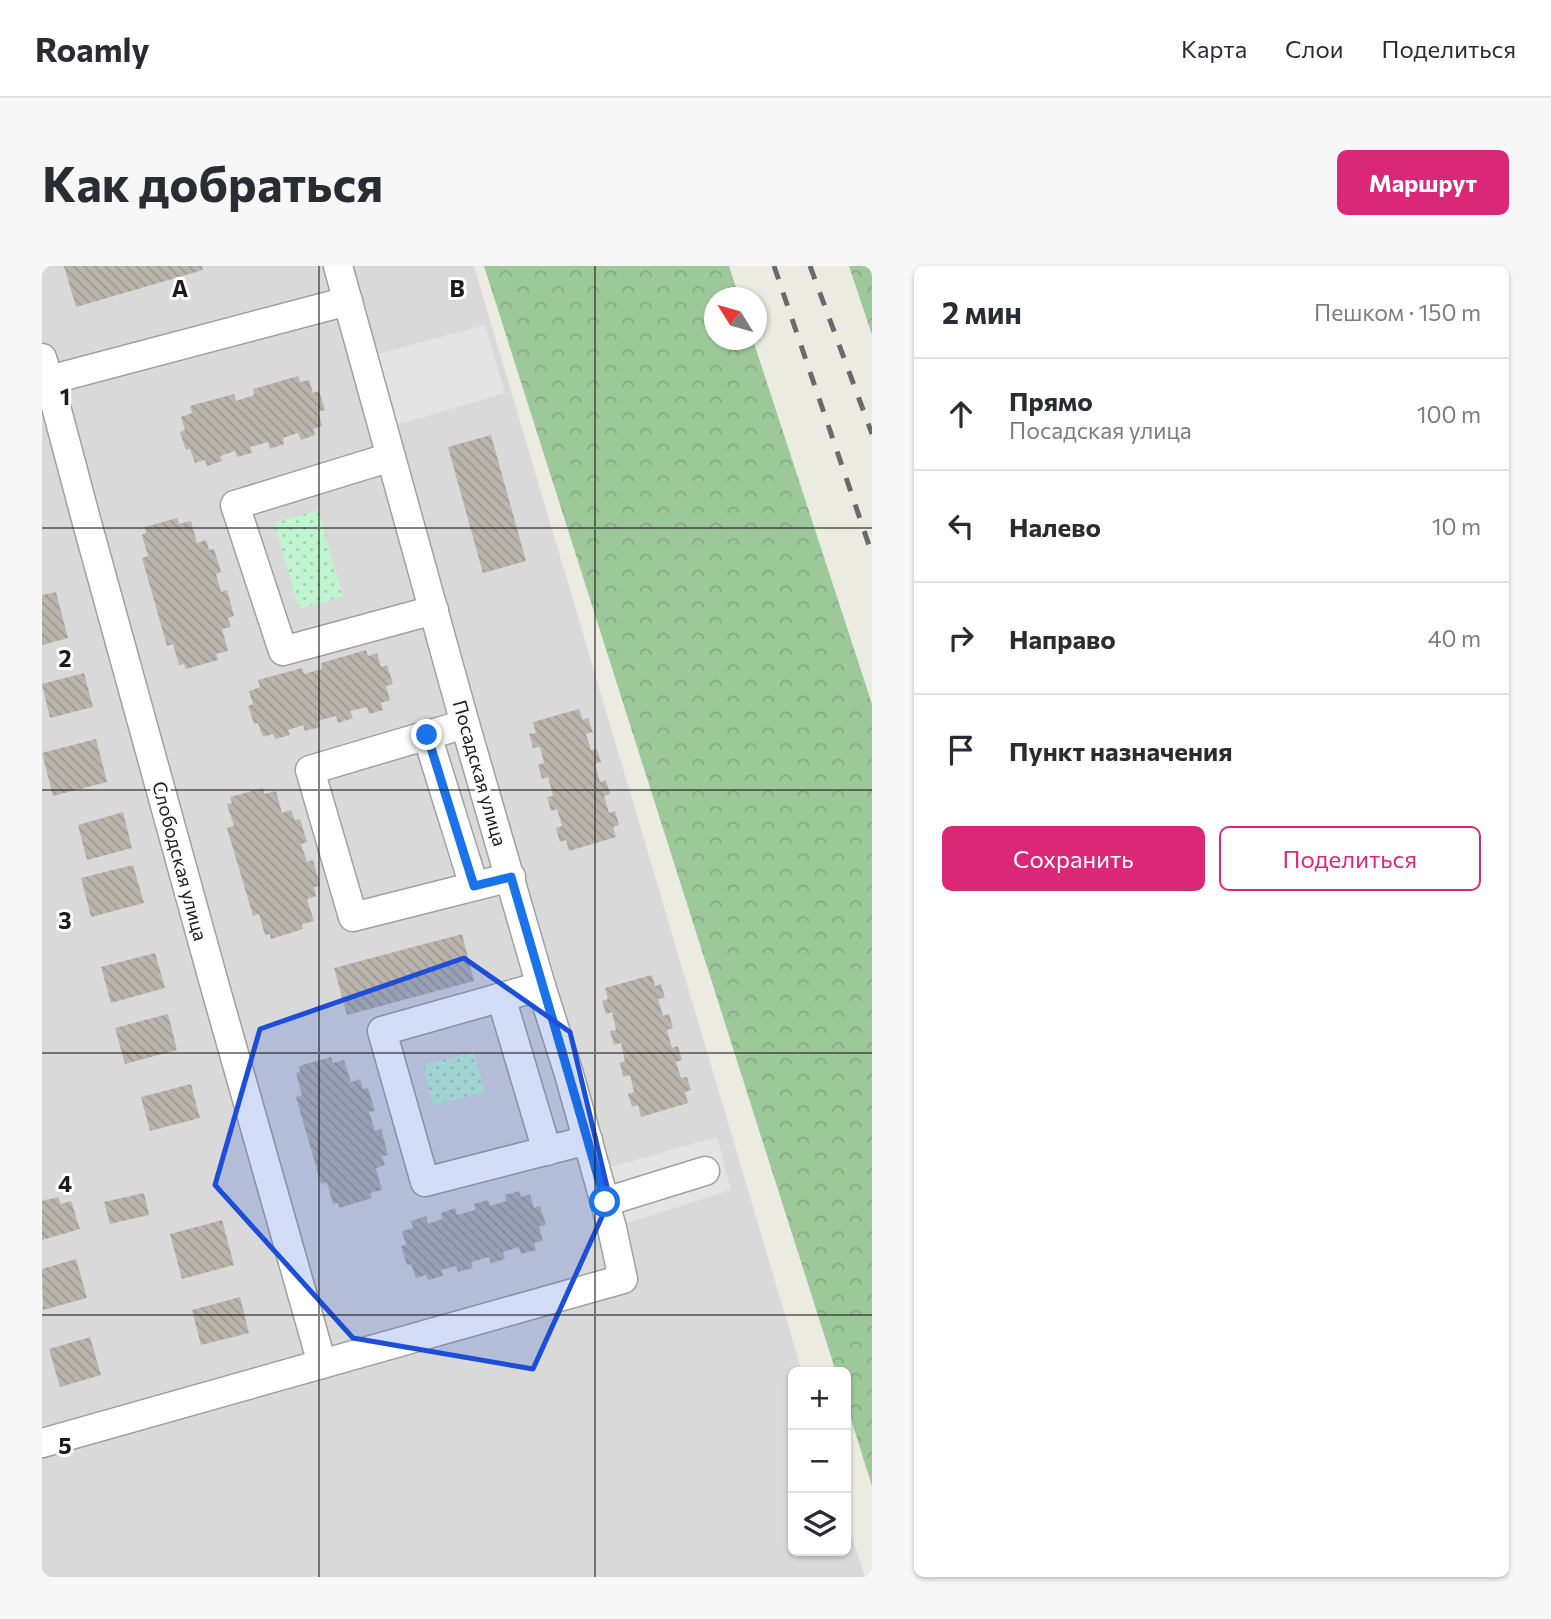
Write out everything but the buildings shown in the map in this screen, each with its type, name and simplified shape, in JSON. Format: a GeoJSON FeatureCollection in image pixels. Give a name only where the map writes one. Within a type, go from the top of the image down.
{"type":"FeatureCollection","features":[{"type":"Feature","properties":{"kind":"street","name":"Посадская улица"},"geometry":{"type":"LineString","coordinates":[[322,1364],[623,1279],[588,1140],[465,724],[338,266]]}},
{"type":"Feature","properties":{"kind":"street"},"geometry":{"type":"LineString","coordinates":[[46,369],[348,301]]}},
{"type":"Feature","properties":{"kind":"street","name":"Слободская улица"},"geometry":{"type":"LineString","coordinates":[[46,369],[214,983],[322,1364]]}},
{"type":"Feature","properties":{"kind":"street"},"geometry":{"type":"LineString","coordinates":[[391,457],[235,505],[283,651],[434,610]]}},
{"type":"Feature","properties":{"kind":"street"},"geometry":{"type":"LineString","coordinates":[[465,724],[310,770],[353,917],[511,877]]}},
{"type":"Feature","properties":{"kind":"street"},"geometry":{"type":"LineString","coordinates":[[427,735],[474,886]]}},
{"type":"Feature","properties":{"kind":"street"},"geometry":{"type":"LineString","coordinates":[[541,986],[383,1031],[425,1182],[588,1140]]}},
{"type":"Feature","properties":{"kind":"street"},"geometry":{"type":"LineString","coordinates":[[502,998],[547,1151]]}},
{"type":"Feature","properties":{"kind":"street"},"geometry":{"type":"LineString","coordinates":[[605,1202],[705,1171]]}},
{"type":"Feature","properties":{"kind":"street"},"geometry":{"type":"LineString","coordinates":[[42,1443],[322,1364]]}},
{"type":"Feature","properties":{"kind":"highlighted area"},"geometry":{"type":"Polygon","coordinates":[[[464,958],[570,1032],[610,1199],[533,1369],[353,1338],[215,1185],[260,1029],[464,958]]]}},
{"type":"Feature","properties":{"kind":"shaded area"},"geometry":{"type":"Polygon","coordinates":[[[42,266],[474,266],[801,1367],[788,1367],[788,1556],[851,1556],[851,1534],[865,1577],[42,1577],[42,266]]]}},
{"type":"Feature","properties":{"kind":"shaded area"},"geometry":{"type":"Polygon","coordinates":[[[485,325],[505,393],[383,429],[363,358],[485,325]]]}},
{"type":"Feature","properties":{"kind":"shaded area"},"geometry":{"type":"Polygon","coordinates":[[[717,1137],[731,1190],[612,1228],[597,1171],[717,1137]]]}},
{"type":"Feature","properties":{"kind":"green space"},"geometry":{"type":"Polygon","coordinates":[[[484,266],[729,266],[736,287],[704,287],[704,350],[756,350],[872,704],[872,1486],[851,1419],[851,1367],[834,1367],[484,266]]]}},
{"type":"Feature","properties":{"kind":"green space"},"geometry":{"type":"Polygon","coordinates":[[[849,266],[872,266],[872,335],[849,266]]]}},
{"type":"Feature","properties":{"kind":"green space"},"geometry":{"type":"Polygon","coordinates":[[[318,510],[343,596],[299,609],[274,523],[318,510]]]}},
{"type":"Feature","properties":{"kind":"green space"},"geometry":{"type":"Polygon","coordinates":[[[474,1052],[485,1092],[433,1105],[423,1065],[474,1052]]]}},
{"type":"Feature","properties":{"kind":"railway"},"geometry":{"type":"LineString","coordinates":[[774,266],[872,554]]}},
{"type":"Feature","properties":{"kind":"railway"},"geometry":{"type":"LineString","coordinates":[[810,266],[872,434]]}},
{"type":"Feature","properties":{"kind":"route"},"geometry":{"type":"LineString","coordinates":[[427,735],[474,886],[511,877],[605,1202]]}}]}
